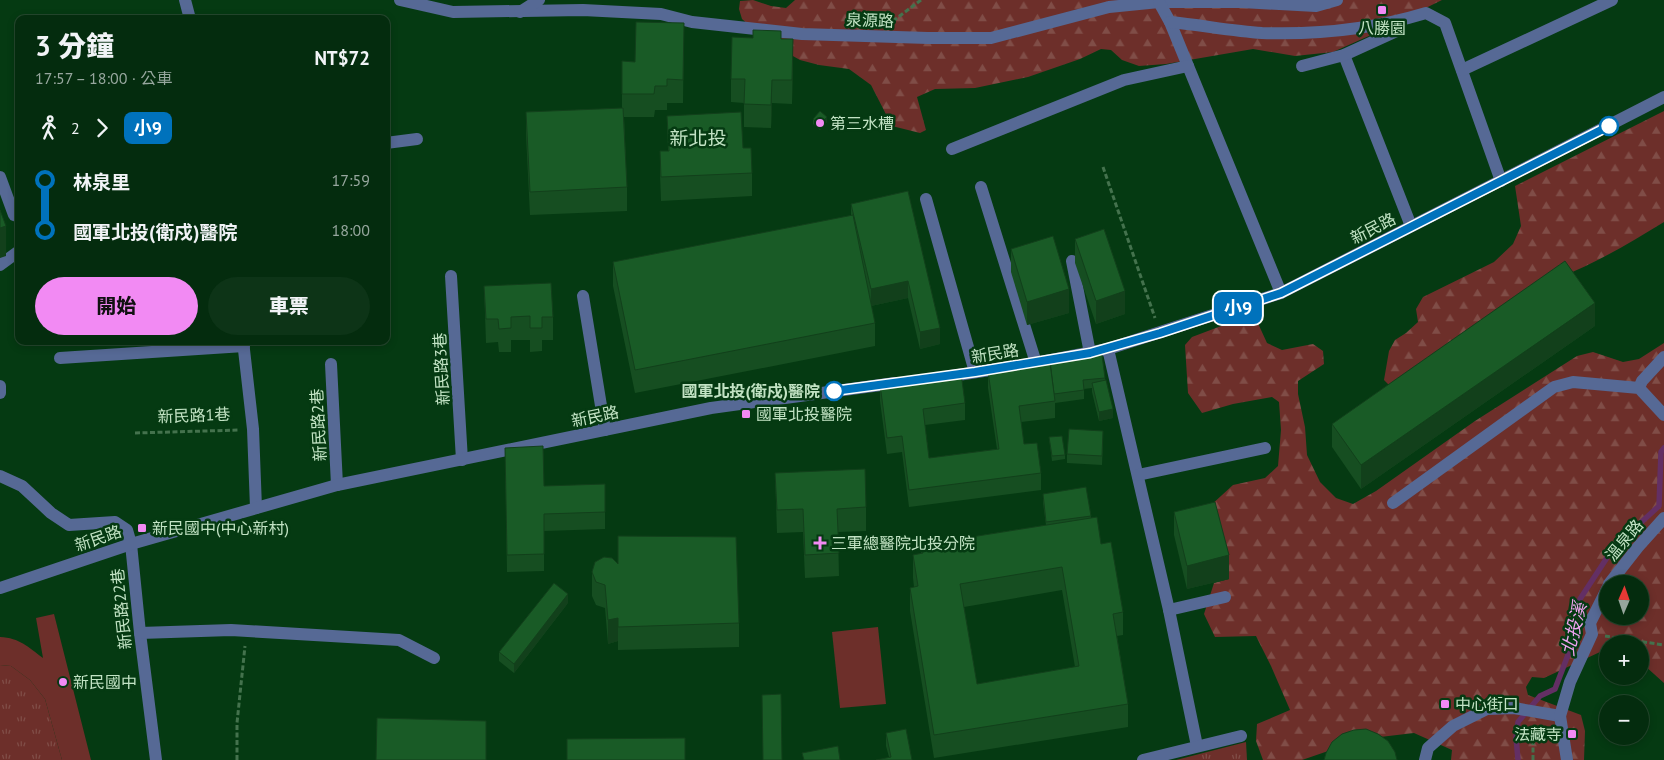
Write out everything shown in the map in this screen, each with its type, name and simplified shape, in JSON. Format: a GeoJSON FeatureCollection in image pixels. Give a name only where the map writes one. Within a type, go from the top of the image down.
{"type":"FeatureCollection","features":[{"type":"Feature","properties":{"kind":"street"},"geometry":{"type":"LineString","coordinates":[[185,0],[189,15]]}},
{"type":"Feature","properties":{"kind":"street","name":"泉源路"},"geometry":{"type":"LineString","coordinates":[[400,0],[453,12],[520,12],[587,5],[661,14],[692,22],[802,34],[928,38],[991,38],[1109,7],[1159,2],[1242,2],[1316,6],[1337,0]]}},
{"type":"Feature","properties":{"kind":"street"},"geometry":{"type":"LineString","coordinates":[[520,12],[539,0]]}},
{"type":"Feature","properties":{"kind":"street"},"geometry":{"type":"LineString","coordinates":[[1462,70],[1612,0]]}},
{"type":"Feature","properties":{"kind":"street"},"geometry":{"type":"LineString","coordinates":[[1159,2],[1170,22],[1281,293]]}},
{"type":"Feature","properties":{"kind":"street"},"geometry":{"type":"LineString","coordinates":[[1170,22],[1260,33],[1299,33],[1353,30],[1400,21],[1426,13],[1445,23],[1501,180]]}},
{"type":"Feature","properties":{"kind":"street"},"geometry":{"type":"LineString","coordinates":[[1302,66],[1344,54],[1401,29]]}},
{"type":"Feature","properties":{"kind":"street"},"geometry":{"type":"LineString","coordinates":[[1344,54],[1411,226]]}},
{"type":"Feature","properties":{"kind":"street"},"geometry":{"type":"LineString","coordinates":[[952,149],[1124,80],[1188,66]]}},
{"type":"Feature","properties":{"kind":"street","name":"新民路"},"geometry":{"type":"LineString","coordinates":[[936,378],[1036,363],[1108,349],[1281,293],[1664,98]]}},
{"type":"Feature","properties":{"kind":"street"},"geometry":{"type":"LineString","coordinates":[[390,142],[417,139]]}},
{"type":"Feature","properties":{"kind":"street"},"geometry":{"type":"LineString","coordinates":[[0,177],[15,215]]}},
{"type":"Feature","properties":{"kind":"street"},"geometry":{"type":"LineString","coordinates":[[981,187],[1036,363]]}},
{"type":"Feature","properties":{"kind":"street"},"geometry":{"type":"LineString","coordinates":[[926,199],[975,372]]}},
{"type":"Feature","properties":{"kind":"street"},"geometry":{"type":"LineString","coordinates":[[0,265],[15,254]]}},
{"type":"Feature","properties":{"kind":"street"},"geometry":{"type":"LineString","coordinates":[[1072,261],[1090,353]]}},
{"type":"Feature","properties":{"kind":"street","name":"新民路3巷"},"geometry":{"type":"LineString","coordinates":[[451,276],[462,460]]}},
{"type":"Feature","properties":{"kind":"street"},"geometry":{"type":"LineString","coordinates":[[582,296],[605,430]]}},
{"type":"Feature","properties":{"kind":"street","name":"新民路1巷"},"geometry":{"type":"LineString","coordinates":[[60,358],[231,345]]}},
{"type":"Feature","properties":{"kind":"street","name":"新民路1巷"},"geometry":{"type":"LineString","coordinates":[[244,345],[253,430],[256,508]]}},
{"type":"Feature","properties":{"kind":"street"},"geometry":{"type":"LineString","coordinates":[[1108,349],[1169,610],[1197,746]]}},
{"type":"Feature","properties":{"kind":"street"},"geometry":{"type":"LineString","coordinates":[[1639,388],[1642,381],[1664,357]]}},
{"type":"Feature","properties":{"kind":"street","name":"新民路2巷"},"geometry":{"type":"LineString","coordinates":[[331,364],[337,485]]}},
{"type":"Feature","properties":{"kind":"street","name":"新民路"},"geometry":{"type":"LineString","coordinates":[[0,588],[131,544],[337,485],[711,408],[908,382]]}},
{"type":"Feature","properties":{"kind":"street"},"geometry":{"type":"LineString","coordinates":[[1394,503],[1554,387],[1573,382],[1639,388],[1664,415]]}},
{"type":"Feature","properties":{"kind":"street"},"geometry":{"type":"LineString","coordinates":[[0,386],[0,393]]}},
{"type":"Feature","properties":{"kind":"street"},"geometry":{"type":"LineString","coordinates":[[1138,475],[1265,448]]}},
{"type":"Feature","properties":{"kind":"street"},"geometry":{"type":"LineString","coordinates":[[0,476],[22,486],[51,513],[69,525],[114,522],[128,530],[131,544]]}},
{"type":"Feature","properties":{"kind":"street","name":"溫泉路"},"geometry":{"type":"LineString","coordinates":[[1616,575],[1664,518]]}},
{"type":"Feature","properties":{"kind":"street","name":"新民路22巷"},"geometry":{"type":"LineString","coordinates":[[131,544],[156,760]]}},
{"type":"Feature","properties":{"kind":"street"},"geometry":{"type":"LineString","coordinates":[[1169,610],[1225,597]]}},
{"type":"Feature","properties":{"kind":"street","name":"溫泉路"},"geometry":{"type":"LineString","coordinates":[[1567,760],[1560,716],[1570,682],[1592,634],[1590,623],[1599,604]]}},
{"type":"Feature","properties":{"kind":"street"},"geometry":{"type":"LineString","coordinates":[[140,633],[247,631],[399,640],[434,658]]}},
{"type":"Feature","properties":{"kind":"street"},"geometry":{"type":"LineString","coordinates":[[1425,760],[1428,748],[1453,726],[1487,708],[1514,708],[1560,716]]}},
{"type":"Feature","properties":{"kind":"street"},"geometry":{"type":"LineString","coordinates":[[1143,760],[1241,736]]}},
{"type":"Feature","properties":{"kind":"path"},"geometry":{"type":"LineString","coordinates":[[892,21],[920,0]]}},
{"type":"Feature","properties":{"kind":"path"},"geometry":{"type":"LineString","coordinates":[[1103,167],[1160,333]]}},
{"type":"Feature","properties":{"kind":"path","name":"新民路1巷"},"geometry":{"type":"LineString","coordinates":[[135,433],[253,430]]}},
{"type":"Feature","properties":{"kind":"path"},"geometry":{"type":"LineString","coordinates":[[237,760],[237,723],[247,631]]}},
{"type":"Feature","properties":{"kind":"path"},"geometry":{"type":"LineString","coordinates":[[1592,634],[1664,645]]}},
{"type":"Feature","properties":{"kind":"path"},"geometry":{"type":"LineString","coordinates":[[1533,711],[1533,760]]}},
{"type":"Feature","properties":{"kind":"green space"},"geometry":{"type":"Polygon","coordinates":[[[753,0],[771,6],[786,8],[795,0],[1442,0],[1333,52],[1295,56],[1253,49],[1166,64],[1139,66],[1122,60],[1111,50],[1101,49],[1080,59],[1028,77],[975,88],[935,89],[917,97],[926,130],[920,133],[892,126],[871,85],[849,69],[800,60],[768,42],[742,19],[739,9],[740,1],[753,0]]]}},
{"type":"Feature","properties":{"kind":"green space"},"geometry":{"type":"Polygon","coordinates":[[[1664,111],[1664,222],[1586,266],[1558,278],[1396,392],[1384,380],[1389,351],[1395,340],[1418,322],[1416,309],[1423,297],[1494,262],[1513,244],[1521,226],[1515,186],[1664,111]]]}},
{"type":"Feature","properties":{"kind":"green space"},"geometry":{"type":"Polygon","coordinates":[[[1245,317],[1256,319],[1267,343],[1282,350],[1313,344],[1323,351],[1324,364],[1298,381],[1298,394],[1305,427],[1307,455],[1320,482],[1336,498],[1353,504],[1376,491],[1475,421],[1577,356],[1593,352],[1623,362],[1639,359],[1664,343],[1664,683],[1649,670],[1649,635],[1599,635],[1599,652],[1544,678],[1532,677],[1526,687],[1528,695],[1581,715],[1585,731],[1584,760],[1451,760],[1452,750],[1414,733],[1363,739],[1302,760],[1263,760],[1256,741],[1257,724],[1290,710],[1256,636],[1215,637],[1204,614],[1214,583],[1229,579],[1210,506],[1233,485],[1265,478],[1278,466],[1281,430],[1279,402],[1272,397],[1233,404],[1202,413],[1188,393],[1185,345],[1192,337],[1245,317]]]}},
{"type":"Feature","properties":{"kind":"green space"},"geometry":{"type":"Polygon","coordinates":[[[54,614],[91,760],[62,760],[45,699],[30,680],[11,666],[0,665],[0,637],[18,641],[43,658],[36,618],[54,614]]]}},
{"type":"Feature","properties":{"kind":"green space"},"geometry":{"type":"Polygon","coordinates":[[[878,627],[886,704],[840,708],[832,632],[878,627]]]}},
{"type":"Feature","properties":{"kind":"green space"},"geometry":{"type":"Polygon","coordinates":[[[0,665],[11,666],[30,680],[45,699],[62,760],[0,760],[0,665]]]}},
{"type":"Feature","properties":{"kind":"green space"},"geometry":{"type":"Polygon","coordinates":[[[1246,742],[1247,760],[1176,760],[1246,742]]]}},
{"type":"Feature","properties":{"kind":"building"},"geometry":{"type":"Polygon","coordinates":[[[636,22],[684,23],[683,80],[667,79],[667,86],[655,86],[654,94],[622,94],[622,61],[635,62],[636,22]]]}},
{"type":"Feature","properties":{"kind":"building"},"geometry":{"type":"Polygon","coordinates":[[[753,30],[781,31],[781,39],[793,39],[792,80],[772,80],[771,105],[744,104],[745,79],[731,79],[732,37],[753,38],[753,30]]]}},
{"type":"Feature","properties":{"kind":"building"},"geometry":{"type":"Polygon","coordinates":[[[623,108],[627,187],[530,192],[526,112],[623,108]]]}},
{"type":"Feature","properties":{"kind":"building"},"geometry":{"type":"Polygon","coordinates":[[[820,111],[827,117],[820,125],[813,119],[820,111]]]}},
{"type":"Feature","properties":{"kind":"building"},"geometry":{"type":"Polygon","coordinates":[[[741,112],[743,148],[751,148],[752,173],[661,177],[660,151],[669,151],[667,116],[741,112]]]}},
{"type":"Feature","properties":{"kind":"building"},"geometry":{"type":"Polygon","coordinates":[[[908,191],[940,328],[920,332],[908,281],[871,289],[851,204],[908,191]]]}},
{"type":"Feature","properties":{"kind":"building"},"geometry":{"type":"Polygon","coordinates":[[[0,210],[6,226],[0,228],[0,210]]]}},
{"type":"Feature","properties":{"kind":"building"},"geometry":{"type":"Polygon","coordinates":[[[853,215],[875,323],[635,370],[613,262],[853,215]]]}},
{"type":"Feature","properties":{"kind":"building"},"geometry":{"type":"Polygon","coordinates":[[[1104,229],[1125,291],[1096,301],[1075,239],[1104,229]]]}},
{"type":"Feature","properties":{"kind":"building"},"geometry":{"type":"Polygon","coordinates":[[[1053,236],[1069,289],[1027,302],[1011,249],[1053,236]]]}},
{"type":"Feature","properties":{"kind":"building"},"geometry":{"type":"Polygon","coordinates":[[[1565,261],[1595,303],[1361,465],[1332,424],[1565,261]]]}},
{"type":"Feature","properties":{"kind":"building"},"geometry":{"type":"Polygon","coordinates":[[[551,283],[553,317],[542,317],[542,328],[530,328],[530,316],[511,317],[511,328],[499,329],[498,319],[486,319],[484,286],[551,283]]]}},
{"type":"Feature","properties":{"kind":"building"},"geometry":{"type":"Polygon","coordinates":[[[1102,355],[1105,378],[1083,380],[1084,390],[1054,394],[1050,361],[1102,355]]]}},
{"type":"Feature","properties":{"kind":"building"},"geometry":{"type":"Polygon","coordinates":[[[1050,363],[1055,401],[1019,406],[1024,444],[1037,443],[1041,473],[909,490],[902,436],[887,438],[880,384],[961,373],[965,403],[923,409],[929,458],[999,449],[988,371],[1050,363]]]}},
{"type":"Feature","properties":{"kind":"building"},"geometry":{"type":"Polygon","coordinates":[[[1106,380],[1113,409],[1099,412],[1092,383],[1106,380]]]}},
{"type":"Feature","properties":{"kind":"building"},"geometry":{"type":"Polygon","coordinates":[[[1069,429],[1103,431],[1102,456],[1067,454],[1069,429]]]}},
{"type":"Feature","properties":{"kind":"building"},"geometry":{"type":"Polygon","coordinates":[[[1062,436],[1065,455],[1052,456],[1049,437],[1062,436]]]}},
{"type":"Feature","properties":{"kind":"building"},"geometry":{"type":"Polygon","coordinates":[[[543,446],[544,486],[605,484],[605,512],[544,514],[544,554],[507,555],[505,448],[543,446]]]}},
{"type":"Feature","properties":{"kind":"building"},"geometry":{"type":"Polygon","coordinates":[[[865,469],[866,507],[837,509],[839,553],[805,555],[803,509],[777,510],[775,473],[865,469]]]}},
{"type":"Feature","properties":{"kind":"building"},"geometry":{"type":"Polygon","coordinates":[[[1086,487],[1091,516],[1046,522],[1043,494],[1086,487]]]}},
{"type":"Feature","properties":{"kind":"building"},"geometry":{"type":"Polygon","coordinates":[[[1215,502],[1229,555],[1187,566],[1174,512],[1215,502]]]}},
{"type":"Feature","properties":{"kind":"building"},"geometry":{"type":"Polygon","coordinates":[[[1097,517],[1101,544],[1111,542],[1123,612],[1113,614],[1128,704],[934,735],[910,588],[918,586],[913,555],[923,553],[921,545],[1097,517]],[[1062,567],[960,584],[977,684],[1079,666],[1062,567]]]}},
{"type":"Feature","properties":{"kind":"building"},"geometry":{"type":"Polygon","coordinates":[[[618,536],[736,537],[739,623],[618,627],[618,618],[608,620],[605,585],[596,582],[592,572],[595,562],[604,557],[612,558],[618,564],[618,536]]]}},
{"type":"Feature","properties":{"kind":"building"},"geometry":{"type":"Polygon","coordinates":[[[554,583],[568,594],[514,664],[499,652],[554,583]]]}},
{"type":"Feature","properties":{"kind":"building"},"geometry":{"type":"Polygon","coordinates":[[[781,694],[782,760],[763,760],[762,695],[781,694]]]}},
{"type":"Feature","properties":{"kind":"building"},"geometry":{"type":"Polygon","coordinates":[[[377,718],[486,721],[486,760],[376,760],[377,718]]]}},
{"type":"Feature","properties":{"kind":"building"},"geometry":{"type":"Polygon","coordinates":[[[906,729],[912,760],[876,760],[891,757],[886,733],[906,729]]]}},
{"type":"Feature","properties":{"kind":"building"},"geometry":{"type":"Polygon","coordinates":[[[1366,729],[1388,741],[1395,752],[1397,760],[1324,760],[1332,742],[1342,734],[1366,729]]]}},
{"type":"Feature","properties":{"kind":"building"},"geometry":{"type":"Polygon","coordinates":[[[685,738],[685,760],[567,760],[567,739],[685,738]]]}},
{"type":"Feature","properties":{"kind":"building"},"geometry":{"type":"Polygon","coordinates":[[[838,746],[840,760],[804,760],[802,753],[838,746]]]}},
{"type":"Feature","properties":{"kind":"waterway","name":"北投溪"},"geometry":{"type":"LineString","coordinates":[[1518,760],[1516,737],[1518,722],[1540,696],[1555,689],[1571,647],[1571,627],[1580,599],[1614,547],[1659,506],[1661,452],[1664,448]]}},
{"type":"Feature","properties":{"kind":"bus line","name":"小9"},"geometry":{"type":"LineString","coordinates":[[834,391],[1036,363],[1090,353],[1160,333],[1281,293],[1609,126]]}},
{"type":"Feature","properties":{"kind":"place","name":"八勝園"},"geometry":{"type":"Point","coordinates":[1382,10]}},
{"type":"Feature","properties":{"kind":"place","name":"第三水槽"},"geometry":{"type":"Point","coordinates":[820,123]}},
{"type":"Feature","properties":{"kind":"place","name":"國軍北投(衛戍)醫院"},"geometry":{"type":"Point","coordinates":[834,391]}},
{"type":"Feature","properties":{"kind":"place","name":"國軍北投醫院"},"geometry":{"type":"Point","coordinates":[746,414]}},
{"type":"Feature","properties":{"kind":"place","name":"新民國中(中心新村)"},"geometry":{"type":"Point","coordinates":[142,528]}},
{"type":"Feature","properties":{"kind":"place","name":"三軍總醫院北投分院"},"geometry":{"type":"Point","coordinates":[820,543]}},
{"type":"Feature","properties":{"kind":"place","name":"新民國中"},"geometry":{"type":"Point","coordinates":[63,682]}},
{"type":"Feature","properties":{"kind":"place","name":"中心街口"},"geometry":{"type":"Point","coordinates":[1445,704]}},
{"type":"Feature","properties":{"kind":"place","name":"法藏寺"},"geometry":{"type":"Point","coordinates":[1572,734]}},
{"type":"Feature","properties":{"kind":"district","name":"新北投"},"geometry":{"type":"Point","coordinates":[698,138]}}]}
